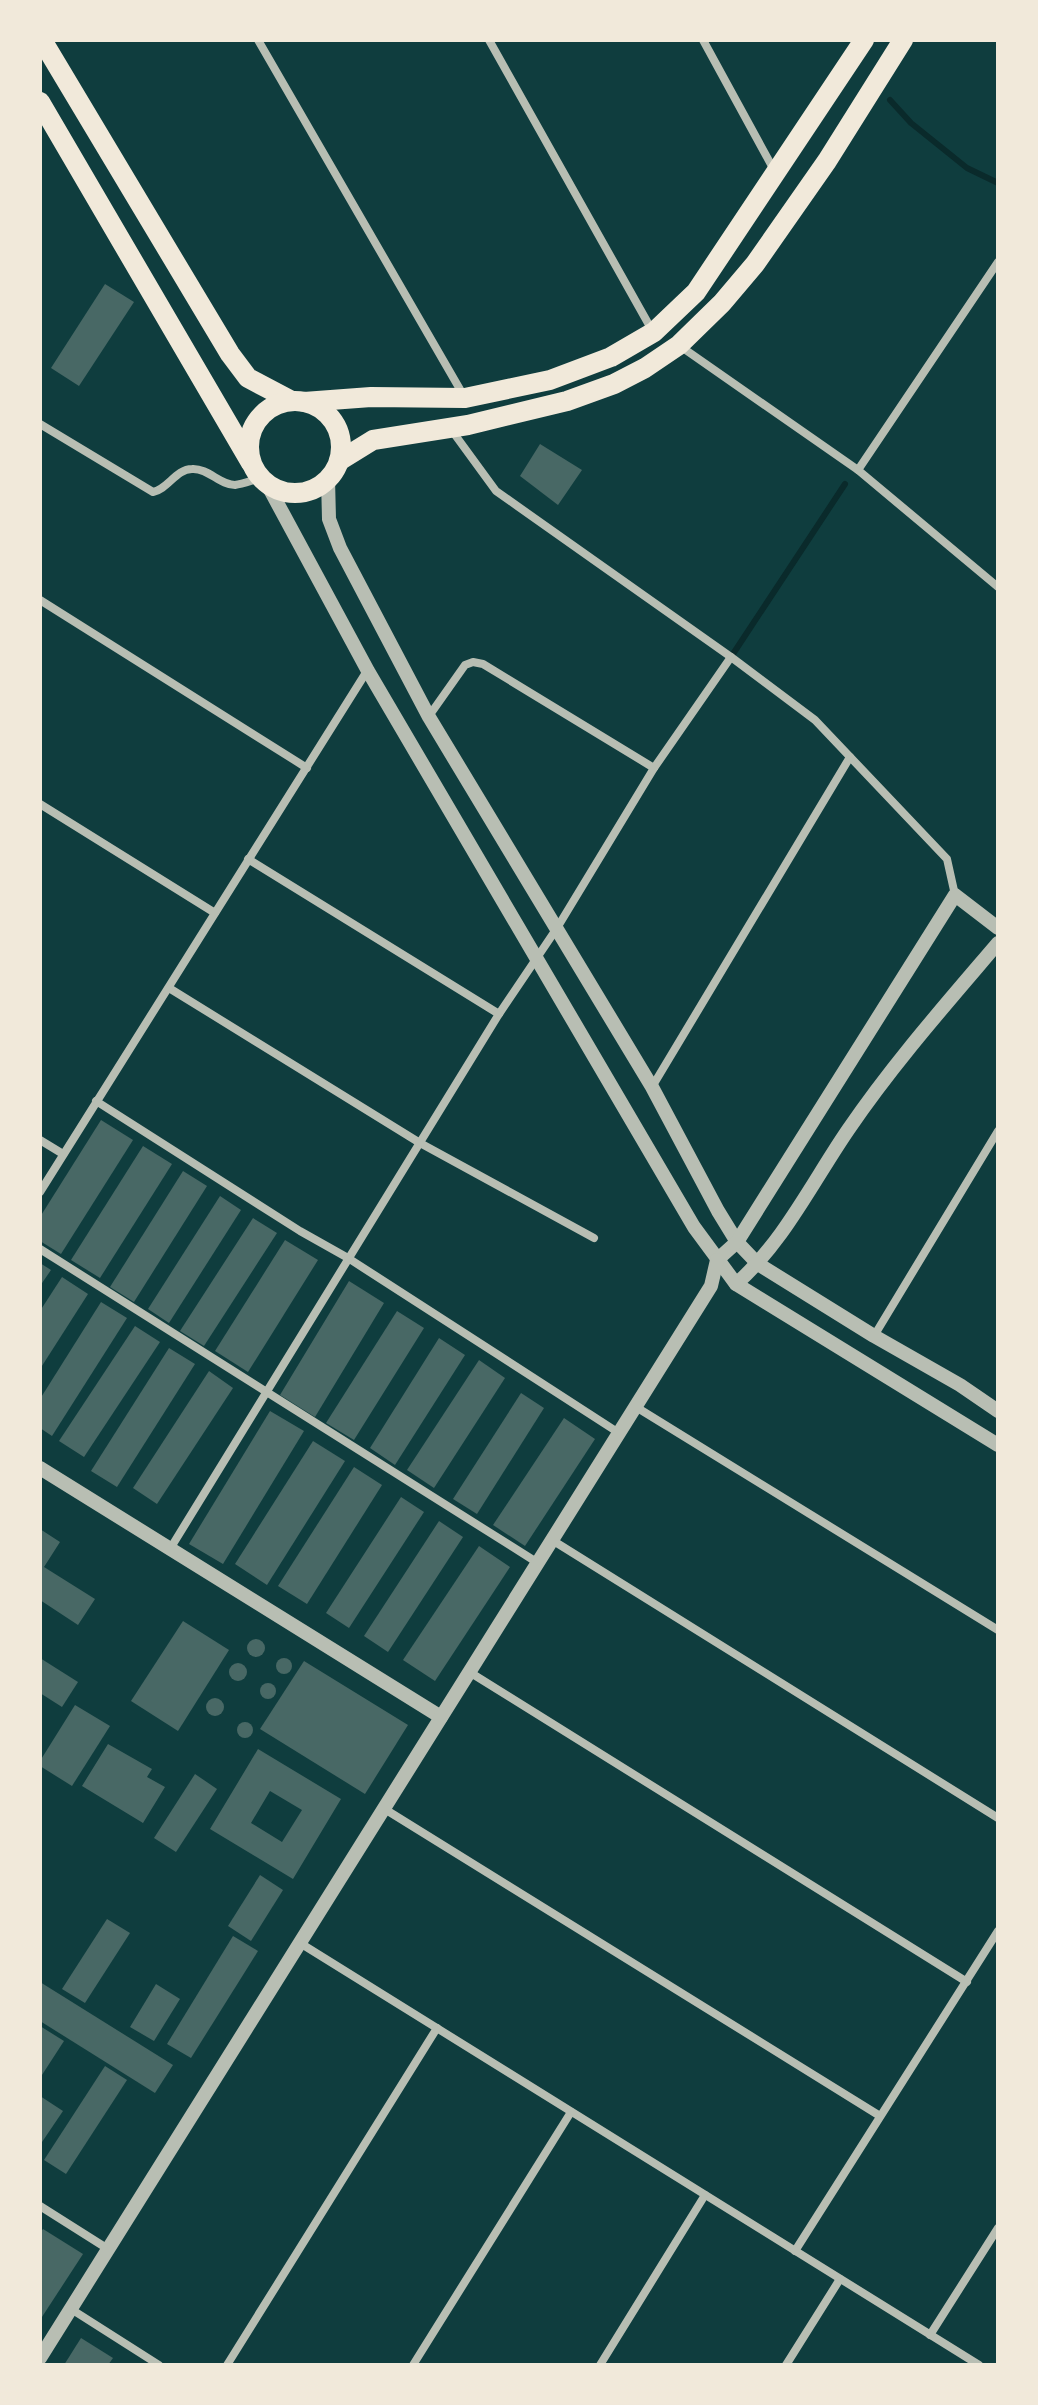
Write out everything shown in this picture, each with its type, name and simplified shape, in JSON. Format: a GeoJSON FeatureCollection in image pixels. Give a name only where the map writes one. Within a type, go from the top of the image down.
{"type":"FeatureCollection","features":[{"type":"Feature","properties":{"kind":"main road"},"geometry":{"type":"LineString","coordinates":[[42,40],[230,354],[248,378],[318,407],[331,417],[341,446],[333,470]]}},
{"type":"Feature","properties":{"kind":"main road"},"geometry":{"type":"LineString","coordinates":[[260,475],[249,450],[254,426],[263,414],[298,401],[371,397],[465,398],[550,380],[611,357],[654,332],[696,292],[864,40]]}},
{"type":"Feature","properties":{"kind":"main road"},"geometry":{"type":"LineString","coordinates":[[40,102],[260,475],[279,490],[300,492],[321,486],[333,470],[373,440],[468,425],[567,401],[614,384],[679,345],[722,303],[755,264],[827,161],[903,40]]}},
{"type":"Feature","properties":{"kind":"street"},"geometry":{"type":"LineString","coordinates":[[258,40],[465,398]]}},
{"type":"Feature","properties":{"kind":"street"},"geometry":{"type":"LineString","coordinates":[[489,40],[654,332]]}},
{"type":"Feature","properties":{"kind":"street"},"geometry":{"type":"LineString","coordinates":[[703,40],[775,170]]}},
{"type":"Feature","properties":{"kind":"street"},"geometry":{"type":"LineString","coordinates":[[858,470],[998,262]]}},
{"type":"Feature","properties":{"kind":"street"},"geometry":{"type":"LineString","coordinates":[[679,345],[858,470],[998,587]]}},
{"type":"Feature","properties":{"kind":"street"},"geometry":{"type":"LineString","coordinates":[[40,424],[153,492],[183,471],[195,468],[237,485],[260,475],[368,671],[672,1190],[717,1260],[736,1284],[998,1445]]}},
{"type":"Feature","properties":{"kind":"street"},"geometry":{"type":"LineString","coordinates":[[449,427],[496,491],[815,720],[947,859],[955,895],[998,928]]}},
{"type":"Feature","properties":{"kind":"street"},"geometry":{"type":"LineString","coordinates":[[333,470],[329,519],[340,548],[429,717],[652,1087],[737,1242],[758,1264],[998,1411]]}},
{"type":"Feature","properties":{"kind":"street"},"geometry":{"type":"LineString","coordinates":[[40,600],[307,768]]}},
{"type":"Feature","properties":{"kind":"street"},"geometry":{"type":"LineString","coordinates":[[170,1549],[499,1014],[557,928],[654,768],[731,657]]}},
{"type":"Feature","properties":{"kind":"street"},"geometry":{"type":"LineString","coordinates":[[429,717],[465,665],[473,662],[483,664],[654,768]]}},
{"type":"Feature","properties":{"kind":"street"},"geometry":{"type":"LineString","coordinates":[[40,1192],[368,671]]}},
{"type":"Feature","properties":{"kind":"street"},"geometry":{"type":"LineString","coordinates":[[652,1087],[850,757]]}},
{"type":"Feature","properties":{"kind":"street"},"geometry":{"type":"LineString","coordinates":[[40,804],[215,913]]}},
{"type":"Feature","properties":{"kind":"street"},"geometry":{"type":"LineString","coordinates":[[248,859],[499,1014]]}},
{"type":"Feature","properties":{"kind":"street"},"geometry":{"type":"LineString","coordinates":[[40,2358],[711,1286],[717,1260],[737,1242],[955,895]]}},
{"type":"Feature","properties":{"kind":"street"},"geometry":{"type":"LineString","coordinates":[[711,1286],[736,1284],[758,1264],[849,1128],[908,1048],[998,943]]}},
{"type":"Feature","properties":{"kind":"street"},"geometry":{"type":"LineString","coordinates":[[169,988],[420,1143],[594,1238]]}},
{"type":"Feature","properties":{"kind":"street"},"geometry":{"type":"LineString","coordinates":[[96,1101],[300,1231],[348,1258],[619,1433]]}},
{"type":"Feature","properties":{"kind":"street"},"geometry":{"type":"LineString","coordinates":[[874,1336],[998,1131]]}},
{"type":"Feature","properties":{"kind":"street"},"geometry":{"type":"LineString","coordinates":[[40,1140],[63,1154]]}},
{"type":"Feature","properties":{"kind":"street"},"geometry":{"type":"LineString","coordinates":[[40,1249],[538,1563]]}},
{"type":"Feature","properties":{"kind":"street"},"geometry":{"type":"LineString","coordinates":[[636,1407],[998,1630]]}},
{"type":"Feature","properties":{"kind":"street"},"geometry":{"type":"LineString","coordinates":[[40,1468],[441,1717]]}},
{"type":"Feature","properties":{"kind":"street"},"geometry":{"type":"LineString","coordinates":[[552,1540],[998,1818]]}},
{"type":"Feature","properties":{"kind":"street"},"geometry":{"type":"LineString","coordinates":[[471,1673],[967,1982]]}},
{"type":"Feature","properties":{"kind":"street"},"geometry":{"type":"LineString","coordinates":[[383,1808],[880,2116]]}},
{"type":"Feature","properties":{"kind":"street"},"geometry":{"type":"LineString","coordinates":[[795,2251],[998,1931]]}},
{"type":"Feature","properties":{"kind":"street"},"geometry":{"type":"LineString","coordinates":[[300,1943],[978,2365]]}},
{"type":"Feature","properties":{"kind":"street"},"geometry":{"type":"LineString","coordinates":[[227,2365],[437,2028]]}},
{"type":"Feature","properties":{"kind":"street"},"geometry":{"type":"LineString","coordinates":[[413,2365],[571,2112]]}},
{"type":"Feature","properties":{"kind":"street"},"geometry":{"type":"LineString","coordinates":[[600,2365],[705,2195]]}},
{"type":"Feature","properties":{"kind":"street"},"geometry":{"type":"LineString","coordinates":[[40,2206],[108,2249]]}},
{"type":"Feature","properties":{"kind":"street"},"geometry":{"type":"LineString","coordinates":[[930,2335],[998,2228]]}},
{"type":"Feature","properties":{"kind":"street"},"geometry":{"type":"LineString","coordinates":[[786,2365],[840,2279]]}},
{"type":"Feature","properties":{"kind":"street"},"geometry":{"type":"LineString","coordinates":[[71,2309],[159,2365]]}},
{"type":"Feature","properties":{"kind":"building"},"geometry":{"type":"Polygon","coordinates":[[[105,284],[134,302],[79,386],[51,368],[105,284]]]}},
{"type":"Feature","properties":{"kind":"building"},"geometry":{"type":"Polygon","coordinates":[[[540,444],[582,470],[558,505],[520,476],[540,444]]]}},
{"type":"Feature","properties":{"kind":"building"},"geometry":{"type":"Polygon","coordinates":[[[101,1120],[133,1140],[61,1254],[40,1241],[40,1217],[101,1120]]]}},
{"type":"Feature","properties":{"kind":"building"},"geometry":{"type":"Polygon","coordinates":[[[143,1146],[172,1164],[100,1278],[71,1260],[143,1146]]]}},
{"type":"Feature","properties":{"kind":"building"},"geometry":{"type":"Polygon","coordinates":[[[183,1171],[207,1186],[134,1302],[110,1287],[183,1171]]]}},
{"type":"Feature","properties":{"kind":"building"},"geometry":{"type":"Polygon","coordinates":[[[220,1196],[241,1210],[169,1323],[148,1309],[220,1196]]]}},
{"type":"Feature","properties":{"kind":"building"},"geometry":{"type":"Polygon","coordinates":[[[253,1218],[277,1233],[204,1346],[180,1331],[253,1218]]]}},
{"type":"Feature","properties":{"kind":"building"},"geometry":{"type":"Polygon","coordinates":[[[285,1240],[318,1260],[248,1372],[215,1351],[285,1240]]]}},
{"type":"Feature","properties":{"kind":"building"},"geometry":{"type":"Polygon","coordinates":[[[40,1263],[51,1270],[40,1286],[40,1263]]]}},
{"type":"Feature","properties":{"kind":"building"},"geometry":{"type":"Polygon","coordinates":[[[62,1277],[88,1294],[40,1369],[40,1311],[62,1277]]]}},
{"type":"Feature","properties":{"kind":"building"},"geometry":{"type":"Polygon","coordinates":[[[349,1281],[384,1303],[315,1417],[280,1395],[349,1281]]]}},
{"type":"Feature","properties":{"kind":"building"},"geometry":{"type":"Polygon","coordinates":[[[101,1302],[127,1318],[52,1436],[40,1428],[40,1399],[101,1302]]]}},
{"type":"Feature","properties":{"kind":"building"},"geometry":{"type":"Polygon","coordinates":[[[397,1311],[424,1328],[354,1440],[326,1423],[397,1311]]]}},
{"type":"Feature","properties":{"kind":"building"},"geometry":{"type":"Polygon","coordinates":[[[135,1326],[160,1342],[84,1457],[59,1441],[135,1326]]]}},
{"type":"Feature","properties":{"kind":"building"},"geometry":{"type":"Polygon","coordinates":[[[439,1338],[465,1355],[395,1465],[370,1448],[439,1338]]]}},
{"type":"Feature","properties":{"kind":"building"},"geometry":{"type":"Polygon","coordinates":[[[169,1348],[195,1364],[117,1487],[91,1471],[169,1348]]]}},
{"type":"Feature","properties":{"kind":"building"},"geometry":{"type":"Polygon","coordinates":[[[479,1360],[505,1378],[434,1488],[407,1470],[479,1360]]]}},
{"type":"Feature","properties":{"kind":"building"},"geometry":{"type":"Polygon","coordinates":[[[209,1371],[233,1388],[157,1504],[133,1488],[209,1371]]]}},
{"type":"Feature","properties":{"kind":"building"},"geometry":{"type":"Polygon","coordinates":[[[521,1393],[544,1408],[477,1514],[453,1499],[521,1393]]]}},
{"type":"Feature","properties":{"kind":"building"},"geometry":{"type":"Polygon","coordinates":[[[270,1411],[304,1431],[223,1564],[189,1544],[270,1411]]]}},
{"type":"Feature","properties":{"kind":"building"},"geometry":{"type":"Polygon","coordinates":[[[564,1418],[595,1439],[525,1546],[493,1525],[564,1418]]]}},
{"type":"Feature","properties":{"kind":"building"},"geometry":{"type":"Polygon","coordinates":[[[313,1441],[345,1461],[267,1585],[235,1564],[313,1441]]]}},
{"type":"Feature","properties":{"kind":"building"},"geometry":{"type":"Polygon","coordinates":[[[354,1467],[382,1485],[307,1604],[278,1586],[354,1467]]]}},
{"type":"Feature","properties":{"kind":"building"},"geometry":{"type":"Polygon","coordinates":[[[401,1497],[424,1512],[349,1628],[326,1613],[401,1497]]]}},
{"type":"Feature","properties":{"kind":"building"},"geometry":{"type":"Polygon","coordinates":[[[439,1521],[463,1537],[388,1652],[364,1636],[439,1521]]]}},
{"type":"Feature","properties":{"kind":"building"},"geometry":{"type":"Polygon","coordinates":[[[40,1529],[60,1542],[44,1567],[95,1599],[78,1625],[40,1600],[40,1529]]]}},
{"type":"Feature","properties":{"kind":"building"},"geometry":{"type":"Polygon","coordinates":[[[479,1546],[510,1567],[435,1681],[403,1660],[479,1546]]]}},
{"type":"Feature","properties":{"kind":"building"},"geometry":{"type":"Polygon","coordinates":[[[183,1621],[229,1650],[178,1731],[131,1701],[183,1621]]]}},
{"type":"Feature","properties":{"kind":"building"},"geometry":{"type":"Polygon","coordinates":[[[256,1639],[265,1648],[256,1657],[247,1648],[256,1639]]]}},
{"type":"Feature","properties":{"kind":"building"},"geometry":{"type":"Polygon","coordinates":[[[40,1658],[78,1682],[62,1707],[40,1693],[40,1658]]]}},
{"type":"Feature","properties":{"kind":"building"},"geometry":{"type":"Polygon","coordinates":[[[281,1658],[287,1658],[292,1666],[290,1672],[281,1674],[276,1669],[276,1663],[281,1658]]]}},
{"type":"Feature","properties":{"kind":"building"},"geometry":{"type":"Polygon","coordinates":[[[304,1661],[408,1725],[365,1794],[260,1729],[304,1661]]]}},
{"type":"Feature","properties":{"kind":"building"},"geometry":{"type":"Polygon","coordinates":[[[238,1663],[247,1672],[238,1681],[229,1672],[238,1663]]]}},
{"type":"Feature","properties":{"kind":"building"},"geometry":{"type":"Polygon","coordinates":[[[265,1683],[271,1683],[276,1691],[274,1697],[265,1699],[260,1694],[260,1688],[265,1683]]]}},
{"type":"Feature","properties":{"kind":"building"},"geometry":{"type":"Polygon","coordinates":[[[215,1698],[224,1707],[215,1716],[206,1707],[215,1698]]]}},
{"type":"Feature","properties":{"kind":"building"},"geometry":{"type":"Polygon","coordinates":[[[75,1705],[110,1726],[72,1786],[40,1766],[40,1761],[75,1705]]]}},
{"type":"Feature","properties":{"kind":"building"},"geometry":{"type":"Polygon","coordinates":[[[242,1722],[248,1722],[253,1730],[251,1736],[242,1738],[237,1733],[237,1727],[242,1722]]]}},
{"type":"Feature","properties":{"kind":"building"},"geometry":{"type":"Polygon","coordinates":[[[108,1744],[152,1769],[147,1777],[165,1787],[143,1823],[82,1786],[108,1744]]]}},
{"type":"Feature","properties":{"kind":"building"},"geometry":{"type":"Polygon","coordinates":[[[258,1749],[341,1799],[293,1879],[210,1829],[258,1749]],[[270,1791],[251,1823],[282,1842],[302,1810],[270,1791]]]}},
{"type":"Feature","properties":{"kind":"building"},"geometry":{"type":"Polygon","coordinates":[[[195,1774],[217,1789],[176,1852],[154,1838],[195,1774]]]}},
{"type":"Feature","properties":{"kind":"building"},"geometry":{"type":"Polygon","coordinates":[[[260,1875],[283,1890],[251,1941],[228,1926],[260,1875]]]}},
{"type":"Feature","properties":{"kind":"building"},"geometry":{"type":"Polygon","coordinates":[[[107,1919],[130,1933],[85,2003],[62,1989],[107,1919]]]}},
{"type":"Feature","properties":{"kind":"building"},"geometry":{"type":"Polygon","coordinates":[[[233,1936],[258,1951],[191,2058],[167,2044],[233,1936]]]}},
{"type":"Feature","properties":{"kind":"building"},"geometry":{"type":"Polygon","coordinates":[[[40,1982],[173,2065],[155,2093],[40,2021],[40,1982]]]}},
{"type":"Feature","properties":{"kind":"building"},"geometry":{"type":"Polygon","coordinates":[[[156,1984],[180,1999],[154,2041],[130,2027],[156,1984]]]}},
{"type":"Feature","properties":{"kind":"building"},"geometry":{"type":"Polygon","coordinates":[[[40,2026],[64,2041],[40,2078],[40,2026]]]}},
{"type":"Feature","properties":{"kind":"building"},"geometry":{"type":"Polygon","coordinates":[[[105,2066],[127,2080],[66,2174],[44,2160],[105,2066]]]}},
{"type":"Feature","properties":{"kind":"building"},"geometry":{"type":"Polygon","coordinates":[[[40,2096],[63,2111],[40,2145],[40,2096]]]}},
{"type":"Feature","properties":{"kind":"building"},"geometry":{"type":"Polygon","coordinates":[[[43,2229],[83,2254],[40,2320],[40,2233],[43,2229]]]}},
{"type":"Feature","properties":{"kind":"building"},"geometry":{"type":"Polygon","coordinates":[[[81,2338],[113,2358],[108,2365],[64,2365],[81,2338]]]}},
{"type":"Feature","properties":{"kind":"waterway"},"geometry":{"type":"LineString","coordinates":[[890,100],[911,123],[967,168],[998,183]]}},
{"type":"Feature","properties":{"kind":"waterway"},"geometry":{"type":"LineString","coordinates":[[731,657],[845,484]]}}]}
